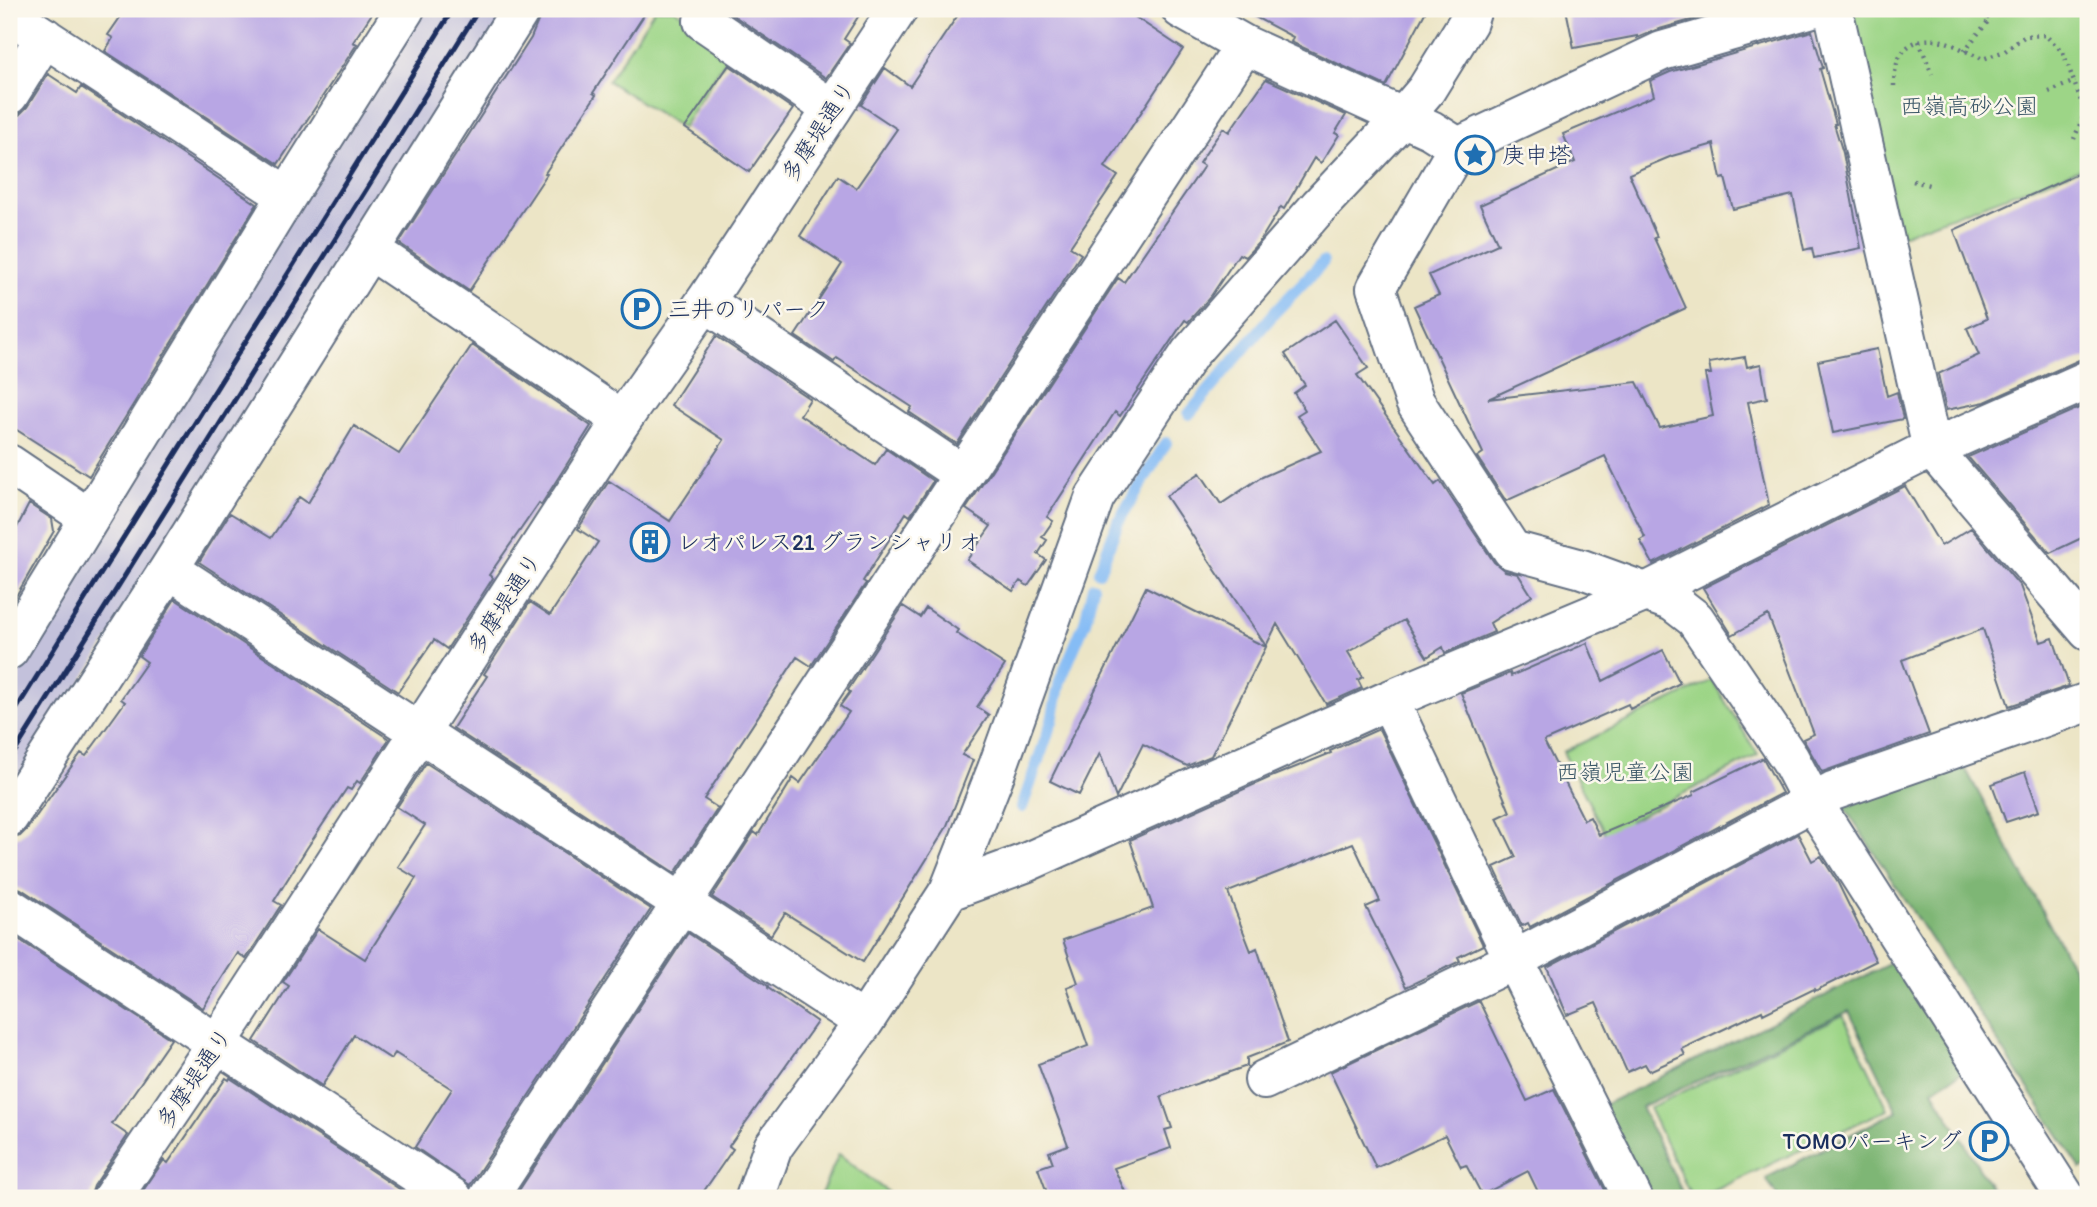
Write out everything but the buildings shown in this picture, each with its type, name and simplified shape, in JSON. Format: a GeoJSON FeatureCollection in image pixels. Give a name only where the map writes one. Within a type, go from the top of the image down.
{"type":"FeatureCollection","features":[{"type":"Feature","properties":{"kind":"street"},"geometry":{"type":"LineString","coordinates":[[9,650],[287,196],[405,9]]}},
{"type":"Feature","properties":{"kind":"street"},"geometry":{"type":"LineString","coordinates":[[9,817],[169,569],[521,9]]}},
{"type":"Feature","properties":{"kind":"street","name":"多摩堤通り"},"geometry":{"type":"LineString","coordinates":[[112,1198],[217,1044],[421,733],[622,420],[705,303],[898,9]]}},
{"type":"Feature","properties":{"kind":"street"},"geometry":{"type":"LineString","coordinates":[[1181,9],[1245,45],[1431,130],[1458,147]]}},
{"type":"Feature","properties":{"kind":"street"},"geometry":{"type":"LineString","coordinates":[[755,1198],[773,1147],[864,1022],[949,891],[997,769],[1096,497],[1190,353],[1319,206],[1426,90],[1468,22],[1472,9]]}},
{"type":"Feature","properties":{"kind":"street"},"geometry":{"type":"LineString","coordinates":[[1809,9],[1662,51],[1458,147],[1376,288],[1415,402],[1512,550],[1582,569],[1673,602],[1695,619],[1790,759],[1812,802],[2066,1198]]}},
{"type":"Feature","properties":{"kind":"street"},"geometry":{"type":"LineString","coordinates":[[1833,9],[1932,449],[2088,631]]}},
{"type":"Feature","properties":{"kind":"street"},"geometry":{"type":"LineString","coordinates":[[9,14],[287,196]]}},
{"type":"Feature","properties":{"kind":"street"},"geometry":{"type":"LineString","coordinates":[[704,20],[832,109]]}},
{"type":"Feature","properties":{"kind":"street"},"geometry":{"type":"LineString","coordinates":[[9,95],[45,37]]}},
{"type":"Feature","properties":{"kind":"street"},"geometry":{"type":"LineString","coordinates":[[488,1198],[1245,45]]}},
{"type":"Feature","properties":{"kind":"street"},"geometry":{"type":"LineString","coordinates":[[370,250],[622,420]]}},
{"type":"Feature","properties":{"kind":"street"},"geometry":{"type":"LineString","coordinates":[[705,303],[962,474]]}},
{"type":"Feature","properties":{"kind":"street"},"geometry":{"type":"LineString","coordinates":[[949,891],[1025,863],[1389,700],[1646,592],[1932,449],[2088,380]]}},
{"type":"Feature","properties":{"kind":"street"},"geometry":{"type":"LineString","coordinates":[[9,464],[89,518]]}},
{"type":"Feature","properties":{"kind":"street"},"geometry":{"type":"LineString","coordinates":[[169,569],[864,1022]]}},
{"type":"Feature","properties":{"kind":"street"},"geometry":{"type":"LineString","coordinates":[[1389,700],[1514,960],[1633,1198]]}},
{"type":"Feature","properties":{"kind":"street"},"geometry":{"type":"LineString","coordinates":[[1264,1080],[1514,960],[1833,791],[2088,702]]}},
{"type":"Feature","properties":{"kind":"street"},"geometry":{"type":"LineString","coordinates":[[9,907],[453,1198]]}},
{"type":"Feature","properties":{"kind":"path"},"geometry":{"type":"LineString","coordinates":[[1964,51],[1990,19],[1976,9]]}},
{"type":"Feature","properties":{"kind":"path"},"geometry":{"type":"LineString","coordinates":[[1894,94],[1894,68],[1904,49],[1919,41],[1938,40],[1983,59],[2005,51],[2025,36],[2045,35],[2063,51],[2085,111],[2074,139]]}},
{"type":"Feature","properties":{"kind":"path"},"geometry":{"type":"LineString","coordinates":[[1919,41],[1931,74]]}},
{"type":"Feature","properties":{"kind":"path"},"geometry":{"type":"LineString","coordinates":[[2049,92],[2075,81]]}},
{"type":"Feature","properties":{"kind":"shaded area"},"geometry":{"type":"Polygon","coordinates":[[[420,9],[509,9],[9,795],[9,677],[366,91],[420,9]]]}},
{"type":"Feature","properties":{"kind":"green space"},"geometry":{"type":"Polygon","coordinates":[[[655,9],[674,9],[734,47],[682,128],[608,81],[655,9]]]}},
{"type":"Feature","properties":{"kind":"green space","name":"西嶺高砂公園"},"geometry":{"type":"Polygon","coordinates":[[[1874,9],[2088,9],[2088,166],[1899,236],[1847,16],[1874,9]]]}},
{"type":"Feature","properties":{"kind":"green space","name":"西嶺児童公園"},"geometry":{"type":"Polygon","coordinates":[[[1712,680],[1758,755],[1630,821],[1654,868],[1629,881],[1563,752],[1712,680]]]}},
{"type":"Feature","properties":{"kind":"green space"},"geometry":{"type":"Polygon","coordinates":[[[1963,764],[2088,996],[2088,1165],[2081,1169],[1844,807],[1963,764]]]}},
{"type":"Feature","properties":{"kind":"green space"},"geometry":{"type":"Polygon","coordinates":[[[1895,961],[1967,1069],[1933,1090],[1997,1198],[1778,1198],[1766,1178],[1897,1111],[1849,1011],[1641,1107],[1685,1198],[1648,1198],[1600,1107],[1895,961]]]}},
{"type":"Feature","properties":{"kind":"green space"},"geometry":{"type":"Polygon","coordinates":[[[1843,1015],[1888,1109],[1699,1198],[1692,1198],[1649,1108],[1843,1015]]]}},
{"type":"Feature","properties":{"kind":"green space"},"geometry":{"type":"Polygon","coordinates":[[[839,1154],[895,1198],[819,1198],[839,1154]]]}},
{"type":"Feature","properties":{"kind":"waterway"},"geometry":{"type":"LineString","coordinates":[[1189,414],[1276,311],[1323,262]]}},
{"type":"Feature","properties":{"kind":"waterway"},"geometry":{"type":"LineString","coordinates":[[1099,572],[1118,522],[1166,443]]}},
{"type":"Feature","properties":{"kind":"waterway"},"geometry":{"type":"LineString","coordinates":[[1022,807],[1052,721],[1060,681],[1085,622],[1093,587]]}},
{"type":"Feature","properties":{"kind":"railway"},"geometry":{"type":"LineString","coordinates":[[9,721],[453,9]]}},
{"type":"Feature","properties":{"kind":"railway"},"geometry":{"type":"LineString","coordinates":[[9,761],[479,9]]}},
{"type":"Feature","properties":{"kind":"place","name":"庚申塔"},"geometry":{"type":"Point","coordinates":[1475,155]}},
{"type":"Feature","properties":{"kind":"place","name":"三井のリパーク"},"geometry":{"type":"Point","coordinates":[641,309]}},
{"type":"Feature","properties":{"kind":"place","name":"レオパレス21 グランシャリオ"},"geometry":{"type":"Point","coordinates":[650,542]}},
{"type":"Feature","properties":{"kind":"place","name":"TOMOパーキング"},"geometry":{"type":"Point","coordinates":[1989,1141]}}]}
